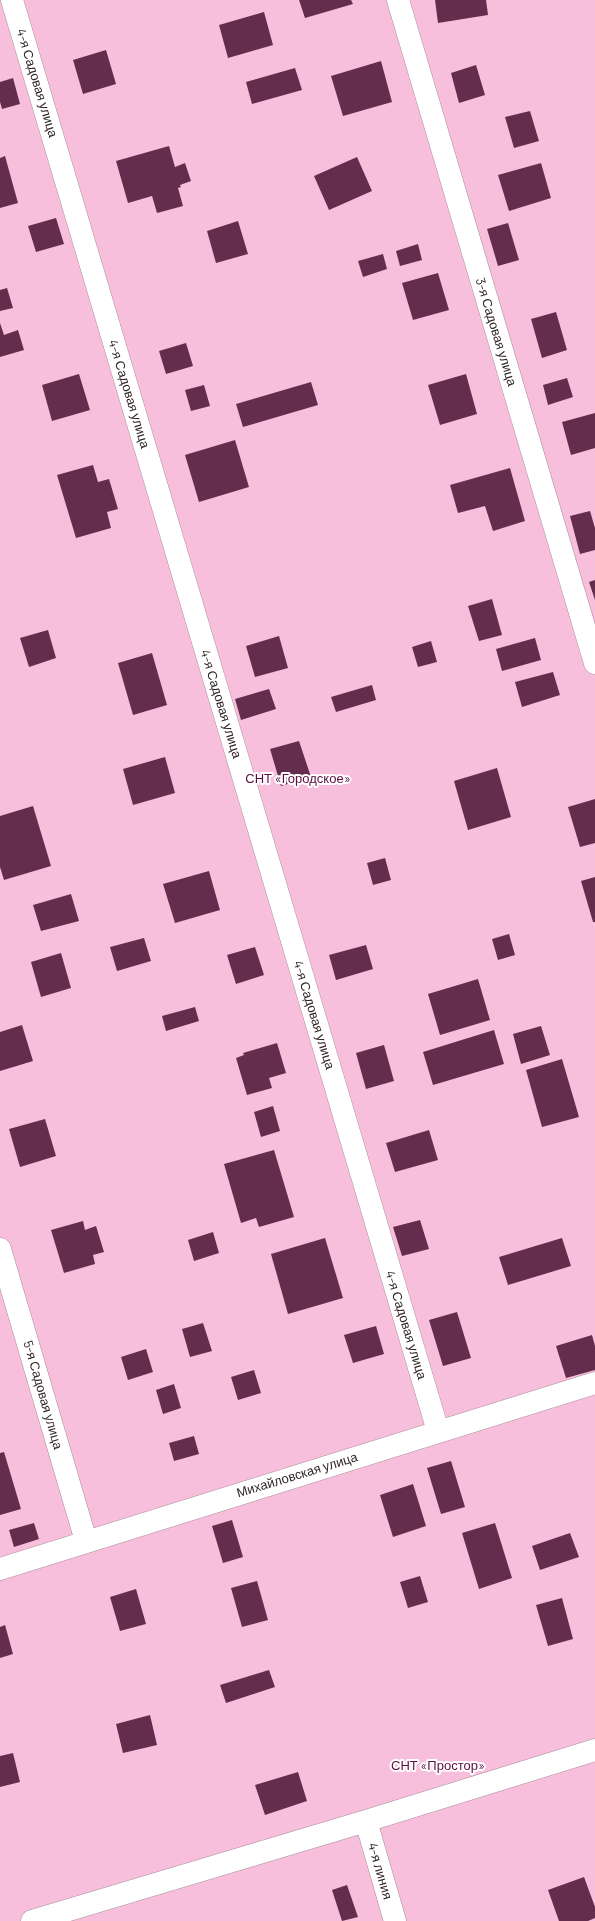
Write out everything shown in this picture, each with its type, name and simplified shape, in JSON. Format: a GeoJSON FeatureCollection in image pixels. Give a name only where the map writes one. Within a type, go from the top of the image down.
{"type":"FeatureCollection","features":[{"type":"Feature","properties":{"kind":"street","name":"4-я Садовая улица"},"geometry":{"type":"LineString","coordinates":[[12,0],[438,1432]]}},
{"type":"Feature","properties":{"kind":"street","name":"3-я Садовая улица"},"geometry":{"type":"LineString","coordinates":[[398,0],[595,663]]}},
{"type":"Feature","properties":{"kind":"street","name":"5-я Садовая улица"},"geometry":{"type":"LineString","coordinates":[[0,1249],[86,1541]]}},
{"type":"Feature","properties":{"kind":"street","name":"Михайловская улица"},"geometry":{"type":"LineString","coordinates":[[0,1569],[595,1383]]}},
{"type":"Feature","properties":{"kind":"street"},"geometry":{"type":"LineString","coordinates":[[32,1921],[366,1821],[595,1750]]}},
{"type":"Feature","properties":{"kind":"street","name":"4-я линия"},"geometry":{"type":"LineString","coordinates":[[366,1821],[395,1921]]}},
{"type":"Feature","properties":{"kind":"green space","name":"СНТ «Городское»"},"geometry":{"type":"Polygon","coordinates":[[[0,0],[595,0],[595,1921],[0,1921],[0,0]]]}},
{"type":"Feature","properties":{"kind":"building"},"geometry":{"type":"Polygon","coordinates":[[[299,0],[351,0],[353,4],[305,18],[299,0]]]}},
{"type":"Feature","properties":{"kind":"building"},"geometry":{"type":"Polygon","coordinates":[[[435,0],[486,0],[488,15],[438,23],[435,0]]]}},
{"type":"Feature","properties":{"kind":"building"},"geometry":{"type":"Polygon","coordinates":[[[264,12],[273,45],[228,58],[219,25],[264,12]]]}},
{"type":"Feature","properties":{"kind":"building"},"geometry":{"type":"Polygon","coordinates":[[[106,50],[116,84],[83,94],[73,60],[106,50]]]}},
{"type":"Feature","properties":{"kind":"building"},"geometry":{"type":"Polygon","coordinates":[[[381,61],[392,102],[343,116],[331,76],[381,61]]]}},
{"type":"Feature","properties":{"kind":"building"},"geometry":{"type":"Polygon","coordinates":[[[476,65],[485,95],[459,103],[451,73],[476,65]]]}},
{"type":"Feature","properties":{"kind":"building"},"geometry":{"type":"Polygon","coordinates":[[[295,68],[302,90],[252,104],[246,82],[295,68]]]}},
{"type":"Feature","properties":{"kind":"building"},"geometry":{"type":"Polygon","coordinates":[[[13,78],[20,104],[2,109],[0,102],[0,82],[13,78]]]}},
{"type":"Feature","properties":{"kind":"building"},"geometry":{"type":"Polygon","coordinates":[[[530,111],[539,141],[514,148],[505,117],[530,111]]]}},
{"type":"Feature","properties":{"kind":"building"},"geometry":{"type":"Polygon","coordinates":[[[169,146],[175,167],[185,163],[191,181],[180,185],[181,187],[178,188],[183,206],[157,213],[152,196],[128,203],[116,161],[169,146]]]}},
{"type":"Feature","properties":{"kind":"building"},"geometry":{"type":"Polygon","coordinates":[[[5,156],[18,203],[0,208],[0,158],[5,156]]]}},
{"type":"Feature","properties":{"kind":"building"},"geometry":{"type":"Polygon","coordinates":[[[357,157],[372,191],[329,210],[314,176],[357,157]]]}},
{"type":"Feature","properties":{"kind":"building"},"geometry":{"type":"Polygon","coordinates":[[[541,163],[551,198],[509,211],[498,175],[541,163]]]}},
{"type":"Feature","properties":{"kind":"building"},"geometry":{"type":"Polygon","coordinates":[[[56,218],[64,244],[36,252],[28,226],[56,218]]]}},
{"type":"Feature","properties":{"kind":"building"},"geometry":{"type":"Polygon","coordinates":[[[238,221],[248,254],[216,263],[207,231],[238,221]]]}},
{"type":"Feature","properties":{"kind":"building"},"geometry":{"type":"Polygon","coordinates":[[[508,223],[519,260],[498,266],[487,229],[508,223]]]}},
{"type":"Feature","properties":{"kind":"building"},"geometry":{"type":"Polygon","coordinates":[[[418,244],[422,260],[400,266],[396,251],[418,244]]]}},
{"type":"Feature","properties":{"kind":"building"},"geometry":{"type":"Polygon","coordinates":[[[383,254],[387,269],[363,277],[358,261],[383,254]]]}},
{"type":"Feature","properties":{"kind":"building"},"geometry":{"type":"Polygon","coordinates":[[[438,273],[449,310],[413,320],[402,283],[438,273]]]}},
{"type":"Feature","properties":{"kind":"building"},"geometry":{"type":"Polygon","coordinates":[[[7,288],[13,308],[0,311],[0,290],[7,288]]]}},
{"type":"Feature","properties":{"kind":"building"},"geometry":{"type":"Polygon","coordinates":[[[556,312],[567,350],[542,358],[531,319],[556,312]]]}},
{"type":"Feature","properties":{"kind":"building"},"geometry":{"type":"Polygon","coordinates":[[[0,323],[4,335],[18,330],[24,350],[0,357],[0,323]]]}},
{"type":"Feature","properties":{"kind":"building"},"geometry":{"type":"Polygon","coordinates":[[[186,343],[193,366],[166,374],[159,351],[186,343]]]}},
{"type":"Feature","properties":{"kind":"building"},"geometry":{"type":"Polygon","coordinates":[[[79,374],[90,410],[52,421],[42,385],[79,374]]]}},
{"type":"Feature","properties":{"kind":"building"},"geometry":{"type":"Polygon","coordinates":[[[466,374],[477,414],[440,425],[428,385],[466,374]]]}},
{"type":"Feature","properties":{"kind":"building"},"geometry":{"type":"Polygon","coordinates":[[[567,378],[573,397],[548,405],[543,385],[567,378]]]}},
{"type":"Feature","properties":{"kind":"building"},"geometry":{"type":"Polygon","coordinates":[[[311,382],[318,405],[243,427],[236,404],[311,382]]]}},
{"type":"Feature","properties":{"kind":"building"},"geometry":{"type":"Polygon","coordinates":[[[204,385],[210,406],[191,411],[185,390],[204,385]]]}},
{"type":"Feature","properties":{"kind":"building"},"geometry":{"type":"Polygon","coordinates":[[[595,413],[595,448],[571,455],[562,422],[595,413]]]}},
{"type":"Feature","properties":{"kind":"building"},"geometry":{"type":"Polygon","coordinates":[[[235,440],[249,487],[199,502],[185,455],[235,440]]]}},
{"type":"Feature","properties":{"kind":"building"},"geometry":{"type":"Polygon","coordinates":[[[93,465],[98,482],[109,479],[118,509],[107,512],[111,528],[76,538],[57,475],[93,465]]]}},
{"type":"Feature","properties":{"kind":"building"},"geometry":{"type":"Polygon","coordinates":[[[510,468],[525,521],[493,531],[485,506],[458,513],[450,485],[510,468]]]}},
{"type":"Feature","properties":{"kind":"building"},"geometry":{"type":"Polygon","coordinates":[[[590,511],[595,528],[595,550],[580,554],[570,516],[590,511]]]}},
{"type":"Feature","properties":{"kind":"building"},"geometry":{"type":"Polygon","coordinates":[[[595,580],[595,600],[589,582],[595,580]]]}},
{"type":"Feature","properties":{"kind":"building"},"geometry":{"type":"Polygon","coordinates":[[[492,599],[502,635],[479,641],[468,606],[492,599]]]}},
{"type":"Feature","properties":{"kind":"building"},"geometry":{"type":"Polygon","coordinates":[[[48,630],[56,658],[29,667],[20,638],[48,630]]]}},
{"type":"Feature","properties":{"kind":"building"},"geometry":{"type":"Polygon","coordinates":[[[279,636],[288,668],[255,677],[246,646],[279,636]]]}},
{"type":"Feature","properties":{"kind":"building"},"geometry":{"type":"Polygon","coordinates":[[[535,638],[541,660],[502,671],[496,649],[535,638]]]}},
{"type":"Feature","properties":{"kind":"building"},"geometry":{"type":"Polygon","coordinates":[[[431,641],[437,662],[418,667],[412,647],[431,641]]]}},
{"type":"Feature","properties":{"kind":"building"},"geometry":{"type":"Polygon","coordinates":[[[152,653],[167,705],[133,715],[118,663],[152,653]]]}},
{"type":"Feature","properties":{"kind":"building"},"geometry":{"type":"Polygon","coordinates":[[[553,672],[560,695],[522,707],[515,682],[553,672]]]}},
{"type":"Feature","properties":{"kind":"building"},"geometry":{"type":"Polygon","coordinates":[[[372,685],[376,700],[336,712],[331,697],[372,685]]]}},
{"type":"Feature","properties":{"kind":"building"},"geometry":{"type":"Polygon","coordinates":[[[269,689],[276,709],[241,720],[235,699],[269,689]]]}},
{"type":"Feature","properties":{"kind":"building"},"geometry":{"type":"Polygon","coordinates":[[[299,741],[311,777],[281,786],[270,749],[299,741]]]}},
{"type":"Feature","properties":{"kind":"building"},"geometry":{"type":"Polygon","coordinates":[[[165,757],[175,793],[133,805],[123,769],[165,757]]]}},
{"type":"Feature","properties":{"kind":"building"},"geometry":{"type":"Polygon","coordinates":[[[497,768],[511,817],[468,830],[454,781],[497,768]]]}},
{"type":"Feature","properties":{"kind":"building"},"geometry":{"type":"Polygon","coordinates":[[[595,799],[595,843],[580,847],[568,807],[595,799]]]}},
{"type":"Feature","properties":{"kind":"building"},"geometry":{"type":"Polygon","coordinates":[[[33,806],[51,866],[4,880],[0,867],[0,816],[33,806]]]}},
{"type":"Feature","properties":{"kind":"building"},"geometry":{"type":"Polygon","coordinates":[[[385,858],[391,880],[373,885],[367,863],[385,858]]]}},
{"type":"Feature","properties":{"kind":"building"},"geometry":{"type":"Polygon","coordinates":[[[209,871],[220,910],[175,923],[163,884],[209,871]]]}},
{"type":"Feature","properties":{"kind":"building"},"geometry":{"type":"Polygon","coordinates":[[[595,877],[595,922],[593,922],[581,881],[595,877]]]}},
{"type":"Feature","properties":{"kind":"building"},"geometry":{"type":"Polygon","coordinates":[[[71,894],[79,921],[41,931],[33,905],[71,894]]]}},
{"type":"Feature","properties":{"kind":"building"},"geometry":{"type":"Polygon","coordinates":[[[509,934],[515,955],[498,960],[492,939],[509,934]]]}},
{"type":"Feature","properties":{"kind":"building"},"geometry":{"type":"Polygon","coordinates":[[[144,938],[151,961],[117,971],[110,947],[144,938]]]}},
{"type":"Feature","properties":{"kind":"building"},"geometry":{"type":"Polygon","coordinates":[[[366,945],[373,969],[336,980],[329,955],[366,945]]]}},
{"type":"Feature","properties":{"kind":"building"},"geometry":{"type":"Polygon","coordinates":[[[255,947],[264,975],[236,984],[227,955],[255,947]]]}},
{"type":"Feature","properties":{"kind":"building"},"geometry":{"type":"Polygon","coordinates":[[[61,953],[71,988],[41,997],[31,962],[61,953]]]}},
{"type":"Feature","properties":{"kind":"building"},"geometry":{"type":"Polygon","coordinates":[[[478,979],[490,1020],[440,1035],[428,994],[478,979]]]}},
{"type":"Feature","properties":{"kind":"building"},"geometry":{"type":"Polygon","coordinates":[[[195,1007],[199,1021],[166,1031],[162,1016],[195,1007]]]}},
{"type":"Feature","properties":{"kind":"building"},"geometry":{"type":"Polygon","coordinates":[[[22,1025],[33,1061],[0,1071],[0,1032],[22,1025]]]}},
{"type":"Feature","properties":{"kind":"building"},"geometry":{"type":"Polygon","coordinates":[[[541,1026],[550,1055],[521,1064],[513,1034],[541,1026]]]}},
{"type":"Feature","properties":{"kind":"building"},"geometry":{"type":"Polygon","coordinates":[[[494,1030],[504,1064],[433,1085],[423,1052],[494,1030]]]}},
{"type":"Feature","properties":{"kind":"building"},"geometry":{"type":"Polygon","coordinates":[[[277,1043],[286,1073],[269,1078],[272,1088],[247,1095],[236,1058],[244,1055],[243,1053],[277,1043]]]}},
{"type":"Feature","properties":{"kind":"building"},"geometry":{"type":"Polygon","coordinates":[[[384,1045],[394,1081],[366,1089],[356,1053],[384,1045]]]}},
{"type":"Feature","properties":{"kind":"building"},"geometry":{"type":"Polygon","coordinates":[[[562,1059],[579,1117],[542,1127],[526,1070],[562,1059]]]}},
{"type":"Feature","properties":{"kind":"building"},"geometry":{"type":"Polygon","coordinates":[[[273,1106],[280,1131],[261,1137],[254,1112],[273,1106]]]}},
{"type":"Feature","properties":{"kind":"building"},"geometry":{"type":"Polygon","coordinates":[[[45,1119],[56,1156],[20,1167],[9,1129],[45,1119]]]}},
{"type":"Feature","properties":{"kind":"building"},"geometry":{"type":"Polygon","coordinates":[[[429,1130],[438,1160],[395,1172],[386,1143],[429,1130]]]}},
{"type":"Feature","properties":{"kind":"building"},"geometry":{"type":"Polygon","coordinates":[[[274,1150],[294,1217],[259,1227],[256,1218],[241,1223],[224,1164],[274,1150]]]}},
{"type":"Feature","properties":{"kind":"building"},"geometry":{"type":"Polygon","coordinates":[[[420,1220],[429,1249],[402,1256],[393,1227],[420,1220]]]}},
{"type":"Feature","properties":{"kind":"building"},"geometry":{"type":"Polygon","coordinates":[[[83,1221],[85,1230],[96,1226],[104,1252],[93,1255],[95,1264],[64,1273],[51,1230],[83,1221]]]}},
{"type":"Feature","properties":{"kind":"building"},"geometry":{"type":"Polygon","coordinates":[[[213,1232],[219,1253],[194,1261],[188,1240],[213,1232]]]}},
{"type":"Feature","properties":{"kind":"building"},"geometry":{"type":"Polygon","coordinates":[[[325,1238],[343,1298],[288,1314],[271,1254],[325,1238]]]}},
{"type":"Feature","properties":{"kind":"building"},"geometry":{"type":"Polygon","coordinates":[[[562,1238],[571,1266],[508,1285],[499,1257],[562,1238]]]}},
{"type":"Feature","properties":{"kind":"building"},"geometry":{"type":"Polygon","coordinates":[[[457,1312],[471,1358],[443,1366],[429,1320],[457,1312]]]}},
{"type":"Feature","properties":{"kind":"building"},"geometry":{"type":"Polygon","coordinates":[[[203,1323],[212,1351],[190,1357],[182,1329],[203,1323]]]}},
{"type":"Feature","properties":{"kind":"building"},"geometry":{"type":"Polygon","coordinates":[[[376,1326],[384,1354],[353,1363],[344,1335],[376,1326]]]}},
{"type":"Feature","properties":{"kind":"building"},"geometry":{"type":"Polygon","coordinates":[[[592,1335],[595,1346],[595,1370],[566,1378],[556,1346],[592,1335]]]}},
{"type":"Feature","properties":{"kind":"building"},"geometry":{"type":"Polygon","coordinates":[[[146,1349],[153,1372],[128,1380],[121,1357],[146,1349]]]}},
{"type":"Feature","properties":{"kind":"building"},"geometry":{"type":"Polygon","coordinates":[[[254,1370],[261,1393],[238,1400],[231,1377],[254,1370]]]}},
{"type":"Feature","properties":{"kind":"building"},"geometry":{"type":"Polygon","coordinates":[[[174,1384],[181,1408],[163,1414],[156,1390],[174,1384]]]}},
{"type":"Feature","properties":{"kind":"building"},"geometry":{"type":"Polygon","coordinates":[[[194,1436],[199,1454],[174,1461],[169,1443],[194,1436]]]}},
{"type":"Feature","properties":{"kind":"building"},"geometry":{"type":"Polygon","coordinates":[[[4,1452],[21,1509],[0,1515],[0,1453],[4,1452]]]}},
{"type":"Feature","properties":{"kind":"building"},"geometry":{"type":"Polygon","coordinates":[[[451,1461],[465,1507],[441,1514],[427,1468],[451,1461]]]}},
{"type":"Feature","properties":{"kind":"building"},"geometry":{"type":"Polygon","coordinates":[[[413,1484],[426,1526],[393,1537],[380,1495],[413,1484]]]}},
{"type":"Feature","properties":{"kind":"building"},"geometry":{"type":"Polygon","coordinates":[[[232,1520],[243,1557],[223,1563],[212,1526],[232,1520]]]}},
{"type":"Feature","properties":{"kind":"building"},"geometry":{"type":"Polygon","coordinates":[[[34,1523],[39,1539],[14,1547],[9,1530],[34,1523]]]}},
{"type":"Feature","properties":{"kind":"building"},"geometry":{"type":"Polygon","coordinates":[[[495,1523],[512,1578],[479,1589],[462,1533],[495,1523]]]}},
{"type":"Feature","properties":{"kind":"building"},"geometry":{"type":"Polygon","coordinates":[[[570,1533],[579,1557],[540,1570],[532,1546],[570,1533]]]}},
{"type":"Feature","properties":{"kind":"building"},"geometry":{"type":"Polygon","coordinates":[[[420,1576],[428,1602],[408,1608],[400,1582],[420,1576]]]}},
{"type":"Feature","properties":{"kind":"building"},"geometry":{"type":"Polygon","coordinates":[[[257,1581],[268,1620],[242,1627],[231,1588],[257,1581]]]}},
{"type":"Feature","properties":{"kind":"building"},"geometry":{"type":"Polygon","coordinates":[[[136,1589],[146,1624],[120,1631],[110,1597],[136,1589]]]}},
{"type":"Feature","properties":{"kind":"building"},"geometry":{"type":"Polygon","coordinates":[[[562,1598],[573,1639],[548,1646],[536,1605],[562,1598]]]}},
{"type":"Feature","properties":{"kind":"building"},"geometry":{"type":"Polygon","coordinates":[[[5,1625],[13,1654],[0,1658],[0,1627],[5,1625]]]}},
{"type":"Feature","properties":{"kind":"building"},"geometry":{"type":"Polygon","coordinates":[[[269,1670],[275,1687],[226,1703],[220,1685],[269,1670]]]}},
{"type":"Feature","properties":{"kind":"building"},"geometry":{"type":"Polygon","coordinates":[[[150,1715],[157,1745],[123,1753],[116,1724],[150,1715]]]}},
{"type":"Feature","properties":{"kind":"building"},"geometry":{"type":"Polygon","coordinates":[[[13,1753],[20,1782],[0,1787],[0,1756],[13,1753]]]}},
{"type":"Feature","properties":{"kind":"building"},"geometry":{"type":"Polygon","coordinates":[[[298,1772],[307,1801],[265,1815],[255,1785],[298,1772]]]}},
{"type":"Feature","properties":{"kind":"building"},"geometry":{"type":"Polygon","coordinates":[[[584,1877],[595,1907],[595,1918],[588,1921],[559,1921],[548,1890],[584,1877]]]}},
{"type":"Feature","properties":{"kind":"building"},"geometry":{"type":"Polygon","coordinates":[[[347,1885],[358,1917],[342,1921],[332,1890],[347,1885]]]}},
{"type":"Feature","properties":{"kind":"park label","name":"СНТ «Простор»"},"geometry":{"type":"Point","coordinates":[438,1766]}}]}
